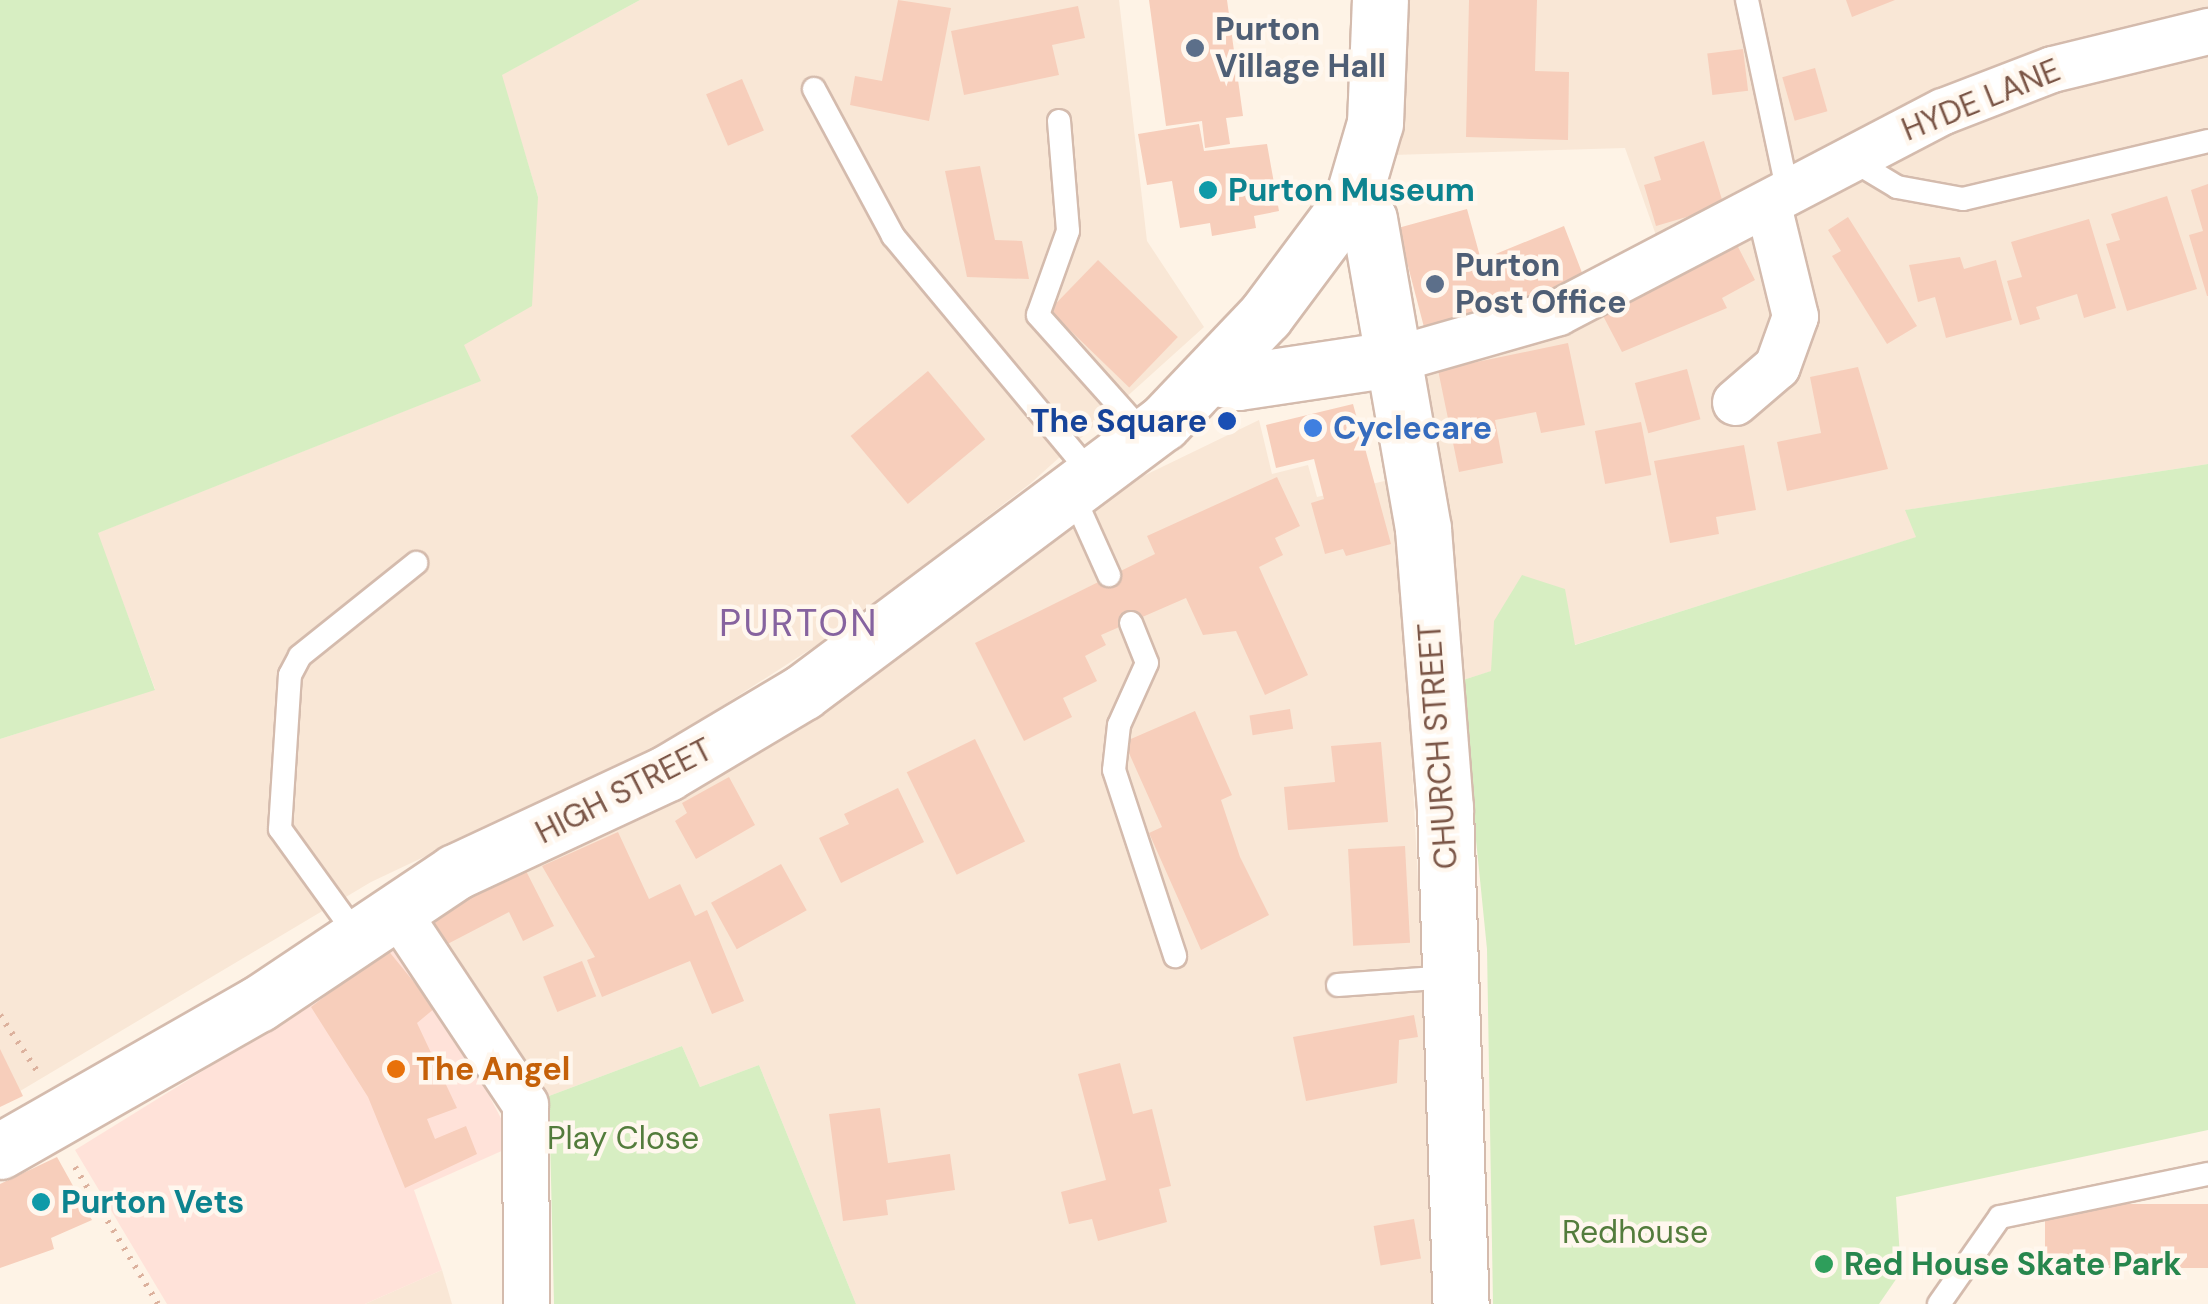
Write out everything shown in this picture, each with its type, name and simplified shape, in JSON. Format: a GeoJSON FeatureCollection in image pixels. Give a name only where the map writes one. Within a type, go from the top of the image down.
{"type":"FeatureCollection","features":[{"type":"Feature","properties":{"kind":"street","name":"HIGH STREET"},"geometry":{"type":"LineString","coordinates":[[0,1151],[377,924],[740,731],[1083,486],[1146,436],[1212,377],[1352,198],[1378,73],[1380,0]]}},
{"type":"Feature","properties":{"kind":"street","name":"HYDE LANE"},"geometry":{"type":"LineString","coordinates":[[1398,358],[1558,312],[1778,199],[1849,158],[2052,68],[2208,31]]}},
{"type":"Feature","properties":{"kind":"street","name":"CHURCH STREET"},"geometry":{"type":"LineString","coordinates":[[1352,198],[1369,219],[1398,358],[1423,529],[1452,976],[1462,1304]]}},
{"type":"Feature","properties":{"kind":"street"},"geometry":{"type":"LineString","coordinates":[[1735,402],[1777,366],[1796,316],[1778,199]]}},
{"type":"Feature","properties":{"kind":"street"},"geometry":{"type":"LineString","coordinates":[[1212,377],[1238,382],[1398,358]]}},
{"type":"Feature","properties":{"kind":"street"},"geometry":{"type":"LineString","coordinates":[[377,924],[525,1104],[526,1304]]}},
{"type":"Feature","properties":{"kind":"lane"},"geometry":{"type":"LineString","coordinates":[[1747,0],[1778,199]]}},
{"type":"Feature","properties":{"kind":"lane"},"geometry":{"type":"LineString","coordinates":[[814,90],[894,236],[1083,486],[1109,574]]}},
{"type":"Feature","properties":{"kind":"lane"},"geometry":{"type":"LineString","coordinates":[[1059,122],[1068,231],[1038,315],[1146,436]]}},
{"type":"Feature","properties":{"kind":"lane"},"geometry":{"type":"LineString","coordinates":[[1849,158],[1897,187],[1963,199],[2208,141]]}},
{"type":"Feature","properties":{"kind":"lane"},"geometry":{"type":"LineString","coordinates":[[377,924],[280,829],[290,676],[300,656],[416,563]]}},
{"type":"Feature","properties":{"kind":"lane"},"geometry":{"type":"LineString","coordinates":[[1131,623],[1147,663],[1119,724],[1114,770],[1176,956]]}},
{"type":"Feature","properties":{"kind":"lane"},"geometry":{"type":"LineString","coordinates":[[1338,985],[1452,976]]}},
{"type":"Feature","properties":{"kind":"lane"},"geometry":{"type":"LineString","coordinates":[[1939,1304],[2000,1217],[2208,1174]]}},
{"type":"Feature","properties":{"kind":"path"},"geometry":{"type":"LineString","coordinates":[[0,1015],[65,1114]]}},
{"type":"Feature","properties":{"kind":"path"},"geometry":{"type":"LineString","coordinates":[[80,1176],[158,1304]]}},
{"type":"Feature","properties":{"kind":"shaded area"},"geometry":{"type":"Polygon","coordinates":[[[640,0],[1119,0],[1147,241],[1204,327],[1031,483],[837,632],[665,743],[371,882],[0,1103],[0,739],[155,689],[97,533],[480,381],[463,345],[538,197],[501,75],[640,0]]]}},
{"type":"Feature","properties":{"kind":"shaded area"},"geometry":{"type":"Polygon","coordinates":[[[1394,0],[2208,0],[2208,464],[1906,510],[1917,537],[1460,681],[1410,370],[1663,255],[1625,148],[1392,155],[1394,0]]]}},
{"type":"Feature","properties":{"kind":"shaded area"},"geometry":{"type":"Polygon","coordinates":[[[1259,420],[1272,474],[1308,465],[1317,497],[1397,478],[1440,1304],[856,1304],[759,1065],[700,1087],[682,1046],[549,1096],[408,923],[845,690],[1133,481],[1259,420]]]}},
{"type":"Feature","properties":{"kind":"shaded area"},"geometry":{"type":"Polygon","coordinates":[[[389,944],[441,1004],[515,1145],[414,1190],[442,1270],[365,1304],[167,1304],[75,1150],[306,1007],[389,944]]]}},
{"type":"Feature","properties":{"kind":"shaded area"},"geometry":{"type":"Polygon","coordinates":[[[442,1270],[452,1304],[365,1304],[442,1270]]]}},
{"type":"Feature","properties":{"kind":"green space"},"geometry":{"type":"Polygon","coordinates":[[[0,0],[640,0],[502,75],[538,197],[532,306],[464,345],[481,381],[98,533],[155,690],[0,739],[0,0]]]}},
{"type":"Feature","properties":{"kind":"green space","name":"Redhouse"},"geometry":{"type":"Polygon","coordinates":[[[2208,464],[2208,1130],[1896,1197],[1901,1272],[1879,1304],[1493,1304],[1487,949],[1460,681],[1491,671],[1494,621],[1522,575],[1565,589],[1575,645],[1916,537],[1905,510],[2208,464]]]}},
{"type":"Feature","properties":{"kind":"green space","name":"Play Close"},"geometry":{"type":"Polygon","coordinates":[[[682,1046],[700,1087],[759,1065],[856,1304],[554,1304],[549,1096],[682,1046]]]}},
{"type":"Feature","properties":{"kind":"building"},"geometry":{"type":"Polygon","coordinates":[[[898,0],[951,8],[929,121],[850,105],[855,76],[882,81],[898,0]]]}},
{"type":"Feature","properties":{"kind":"building","name":"Purton Village Hall"},"geometry":{"type":"Polygon","coordinates":[[[1149,0],[1227,0],[1243,116],[1226,118],[1230,144],[1205,148],[1202,121],[1166,126],[1149,0]]]}},
{"type":"Feature","properties":{"kind":"building"},"geometry":{"type":"Polygon","coordinates":[[[1469,0],[1537,0],[1535,71],[1569,72],[1568,140],[1466,137],[1469,0]]]}},
{"type":"Feature","properties":{"kind":"building"},"geometry":{"type":"Polygon","coordinates":[[[1846,0],[1895,0],[1852,17],[1846,0]]]}},
{"type":"Feature","properties":{"kind":"building"},"geometry":{"type":"Polygon","coordinates":[[[1078,6],[1085,38],[1052,45],[1059,75],[964,95],[951,31],[1078,6]]]}},
{"type":"Feature","properties":{"kind":"building"},"geometry":{"type":"Polygon","coordinates":[[[1743,49],[1748,91],[1712,95],[1707,53],[1743,49]]]}},
{"type":"Feature","properties":{"kind":"building"},"geometry":{"type":"Polygon","coordinates":[[[1815,68],[1827,111],[1795,121],[1782,77],[1815,68]]]}},
{"type":"Feature","properties":{"kind":"building"},"geometry":{"type":"Polygon","coordinates":[[[742,79],[764,131],[728,146],[706,94],[742,79]]]}},
{"type":"Feature","properties":{"kind":"building"},"geometry":{"type":"Polygon","coordinates":[[[1199,124],[1204,151],[1267,144],[1279,211],[1254,216],[1256,228],[1212,236],[1210,223],[1180,228],[1172,181],[1147,185],[1138,134],[1199,124]]]}},
{"type":"Feature","properties":{"kind":"building"},"geometry":{"type":"Polygon","coordinates":[[[1704,141],[1724,206],[1656,226],[1644,185],[1661,180],[1654,157],[1704,141]]]}},
{"type":"Feature","properties":{"kind":"building"},"geometry":{"type":"Polygon","coordinates":[[[980,166],[995,240],[1022,241],[1029,279],[967,277],[945,171],[980,166]]]}},
{"type":"Feature","properties":{"kind":"building"},"geometry":{"type":"Polygon","coordinates":[[[2208,184],[2207,296],[2189,235],[2203,231],[2191,190],[2208,184]]]}},
{"type":"Feature","properties":{"kind":"building"},"geometry":{"type":"Polygon","coordinates":[[[2167,196],[2197,289],[2127,311],[2106,244],[2120,240],[2111,214],[2167,196]]]}},
{"type":"Feature","properties":{"kind":"building"},"geometry":{"type":"Polygon","coordinates":[[[1467,209],[1481,260],[1564,226],[1586,283],[1425,331],[1398,228],[1467,209]]]}},
{"type":"Feature","properties":{"kind":"building"},"geometry":{"type":"Polygon","coordinates":[[[1848,217],[1917,326],[1887,344],[1832,256],[1841,251],[1828,230],[1848,217]]]}},
{"type":"Feature","properties":{"kind":"building"},"geometry":{"type":"Polygon","coordinates":[[[2089,219],[2116,308],[2084,318],[2077,294],[2036,307],[2040,319],[2020,325],[2007,281],[2022,277],[2011,242],[2089,219]]]}},
{"type":"Feature","properties":{"kind":"building"},"geometry":{"type":"Polygon","coordinates":[[[1734,239],[1755,280],[1722,298],[1727,308],[1622,352],[1600,310],[1734,239]]]}},
{"type":"Feature","properties":{"kind":"building"},"geometry":{"type":"Polygon","coordinates":[[[1960,257],[1964,269],[1996,260],[2012,320],[1946,338],[1935,297],[1918,302],[1909,265],[1960,257]]]}},
{"type":"Feature","properties":{"kind":"building"},"geometry":{"type":"Polygon","coordinates":[[[1098,260],[1178,337],[1129,387],[1049,310],[1098,260]]]}},
{"type":"Feature","properties":{"kind":"building"},"geometry":{"type":"Polygon","coordinates":[[[1568,343],[1585,425],[1541,433],[1536,412],[1495,420],[1503,463],[1459,472],[1438,370],[1568,343]]]}},
{"type":"Feature","properties":{"kind":"building"},"geometry":{"type":"Polygon","coordinates":[[[1858,367],[1888,469],[1787,491],[1777,442],[1821,433],[1810,377],[1858,367]]]}},
{"type":"Feature","properties":{"kind":"building"},"geometry":{"type":"Polygon","coordinates":[[[1687,369],[1700,419],[1648,433],[1635,383],[1687,369]]]}},
{"type":"Feature","properties":{"kind":"building"},"geometry":{"type":"Polygon","coordinates":[[[928,371],[985,439],[908,504],[851,436],[928,371]]]}},
{"type":"Feature","properties":{"kind":"building"},"geometry":{"type":"Polygon","coordinates":[[[1353,404],[1391,544],[1346,556],[1343,549],[1325,554],[1311,503],[1324,499],[1314,459],[1276,468],[1266,425],[1353,404]]]}},
{"type":"Feature","properties":{"kind":"building"},"geometry":{"type":"Polygon","coordinates":[[[1641,422],[1651,475],[1605,484],[1595,431],[1641,422]]]}},
{"type":"Feature","properties":{"kind":"building"},"geometry":{"type":"Polygon","coordinates":[[[1744,445],[1756,510],[1716,517],[1719,534],[1670,543],[1654,461],[1744,445]]]}},
{"type":"Feature","properties":{"kind":"building"},"geometry":{"type":"Polygon","coordinates":[[[1277,477],[1300,526],[1275,538],[1283,555],[1259,567],[1308,675],[1265,695],[1236,631],[1203,635],[1186,598],[1101,635],[1106,645],[1085,656],[1097,681],[1063,698],[1072,717],[1024,741],[975,643],[1155,554],[1147,536],[1277,477]]]}},
{"type":"Feature","properties":{"kind":"building"},"geometry":{"type":"Polygon","coordinates":[[[1290,709],[1293,729],[1253,735],[1250,715],[1290,709]]]}},
{"type":"Feature","properties":{"kind":"building"},"geometry":{"type":"Polygon","coordinates":[[[1195,711],[1232,795],[1221,800],[1240,857],[1269,915],[1201,950],[1149,833],[1162,827],[1124,742],[1195,711]]]}},
{"type":"Feature","properties":{"kind":"building"},"geometry":{"type":"Polygon","coordinates":[[[975,739],[1025,841],[957,875],[907,772],[975,739]]]}},
{"type":"Feature","properties":{"kind":"building"},"geometry":{"type":"Polygon","coordinates":[[[1381,742],[1388,822],[1288,830],[1284,787],[1335,782],[1331,746],[1381,742]]]}},
{"type":"Feature","properties":{"kind":"building"},"geometry":{"type":"Polygon","coordinates":[[[729,777],[755,825],[696,859],[675,821],[687,813],[682,803],[729,777]]]}},
{"type":"Feature","properties":{"kind":"building"},"geometry":{"type":"Polygon","coordinates":[[[898,788],[924,842],[841,883],[819,838],[849,824],[844,814],[898,788]]]}},
{"type":"Feature","properties":{"kind":"building"},"geometry":{"type":"Polygon","coordinates":[[[618,832],[649,899],[680,884],[695,916],[707,910],[744,1001],[712,1014],[690,961],[602,997],[587,960],[595,957],[542,866],[618,832]]]}},
{"type":"Feature","properties":{"kind":"building"},"geometry":{"type":"Polygon","coordinates":[[[1405,846],[1410,943],[1353,946],[1348,849],[1405,846]]]}},
{"type":"Feature","properties":{"kind":"building"},"geometry":{"type":"Polygon","coordinates":[[[781,864],[807,910],[737,949],[711,903],[781,864]]]}},
{"type":"Feature","properties":{"kind":"building"},"geometry":{"type":"Polygon","coordinates":[[[524,867],[554,926],[523,941],[509,912],[436,950],[420,919],[524,867]]]}},
{"type":"Feature","properties":{"kind":"building","name":"The Angel"},"geometry":{"type":"Polygon","coordinates":[[[387,949],[435,1008],[417,1023],[457,1108],[427,1119],[435,1139],[466,1126],[477,1154],[405,1188],[368,1097],[311,1007],[387,949]]]}},
{"type":"Feature","properties":{"kind":"building"},"geometry":{"type":"Polygon","coordinates":[[[582,961],[596,996],[557,1012],[543,977],[582,961]]]}},
{"type":"Feature","properties":{"kind":"building"},"geometry":{"type":"Polygon","coordinates":[[[1414,1015],[1418,1037],[1399,1040],[1397,1083],[1306,1101],[1293,1037],[1414,1015]]]}},
{"type":"Feature","properties":{"kind":"building"},"geometry":{"type":"Polygon","coordinates":[[[0,1049],[23,1096],[0,1107],[0,1049]]]}},
{"type":"Feature","properties":{"kind":"building"},"geometry":{"type":"Polygon","coordinates":[[[1120,1063],[1133,1114],[1152,1109],[1171,1186],[1159,1189],[1167,1222],[1098,1241],[1092,1219],[1069,1224],[1061,1192],[1106,1180],[1078,1074],[1120,1063]]]}},
{"type":"Feature","properties":{"kind":"building"},"geometry":{"type":"Polygon","coordinates":[[[880,1108],[888,1163],[950,1154],[955,1190],[886,1200],[888,1215],[843,1221],[829,1114],[880,1108]]]}},
{"type":"Feature","properties":{"kind":"building","name":"Purton Vets"},"geometry":{"type":"Polygon","coordinates":[[[57,1157],[92,1220],[51,1238],[54,1249],[0,1268],[0,1184],[57,1157]]]}},
{"type":"Feature","properties":{"kind":"building"},"geometry":{"type":"Polygon","coordinates":[[[2045,1204],[2208,1204],[2208,1268],[2045,1268],[2045,1204]]]}},
{"type":"Feature","properties":{"kind":"building"},"geometry":{"type":"Polygon","coordinates":[[[1414,1219],[1421,1258],[1381,1266],[1374,1226],[1414,1219]]]}},
{"type":"Feature","properties":{"kind":"place","name":"Purton Village Hall"},"geometry":{"type":"Point","coordinates":[1195,48]}},
{"type":"Feature","properties":{"kind":"place","name":"Purton Museum"},"geometry":{"type":"Point","coordinates":[1208,190]}},
{"type":"Feature","properties":{"kind":"place","name":"Purton Post Office"},"geometry":{"type":"Point","coordinates":[1435,284]}},
{"type":"Feature","properties":{"kind":"place","name":"The Square"},"geometry":{"type":"Point","coordinates":[1227,421]}},
{"type":"Feature","properties":{"kind":"place","name":"Cyclecare"},"geometry":{"type":"Point","coordinates":[1313,428]}},
{"type":"Feature","properties":{"kind":"place","name":"The Angel"},"geometry":{"type":"Point","coordinates":[396,1069]}},
{"type":"Feature","properties":{"kind":"place","name":"Purton Vets"},"geometry":{"type":"Point","coordinates":[41,1202]}},
{"type":"Feature","properties":{"kind":"place","name":"Red House Skate Park"},"geometry":{"type":"Point","coordinates":[1824,1264]}},
{"type":"Feature","properties":{"kind":"district","name":"PURTON"},"geometry":{"type":"Point","coordinates":[799,624]}}]}
